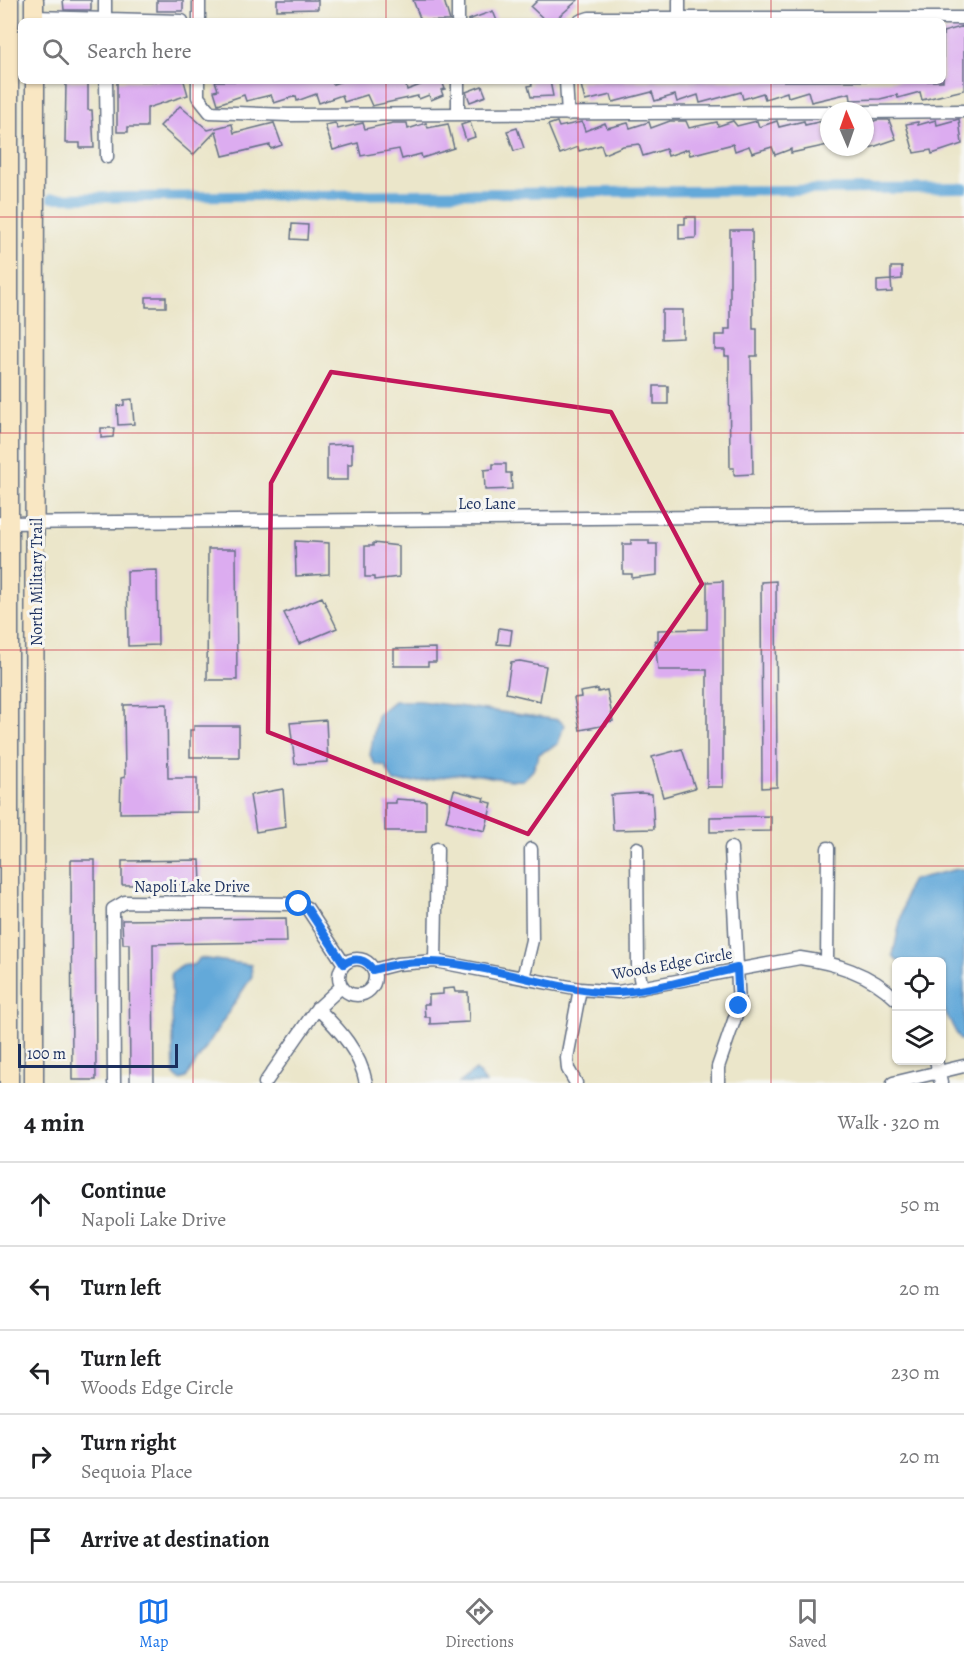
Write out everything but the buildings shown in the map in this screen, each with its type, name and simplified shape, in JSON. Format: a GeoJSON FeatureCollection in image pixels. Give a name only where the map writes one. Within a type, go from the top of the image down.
{"type":"FeatureCollection","features":[{"type":"Feature","properties":{"kind":"main road","name":"North Military Trail"},"geometry":{"type":"LineString","coordinates":[[9,0],[5,523],[10,669],[9,1083]]}},
{"type":"Feature","properties":{"kind":"main road","name":"North Military Trail"},"geometry":{"type":"LineString","coordinates":[[34,1083],[35,84]]}},
{"type":"Feature","properties":{"kind":"main road"},"geometry":{"type":"LineString","coordinates":[[10,669],[17,723],[19,846],[22,850],[30,850],[35,845]]}},
{"type":"Feature","properties":{"kind":"street"},"geometry":{"type":"LineString","coordinates":[[105,0],[105,18]]}},
{"type":"Feature","properties":{"kind":"street"},"geometry":{"type":"LineString","coordinates":[[199,18],[200,0]]}},
{"type":"Feature","properties":{"kind":"street"},"geometry":{"type":"LineString","coordinates":[[458,0],[458,18]]}},
{"type":"Feature","properties":{"kind":"street"},"geometry":{"type":"LineString","coordinates":[[679,0],[679,18]]}},
{"type":"Feature","properties":{"kind":"street"},"geometry":{"type":"LineString","coordinates":[[34,13],[78,18]]}},
{"type":"Feature","properties":{"kind":"street"},"geometry":{"type":"LineString","coordinates":[[589,18],[964,18]]}},
{"type":"Feature","properties":{"kind":"street"},"geometry":{"type":"LineString","coordinates":[[106,84],[107,157]]}},
{"type":"Feature","properties":{"kind":"street"},"geometry":{"type":"LineString","coordinates":[[198,84],[198,97],[204,108],[210,112],[288,114],[820,112]]}},
{"type":"Feature","properties":{"kind":"street"},"geometry":{"type":"LineString","coordinates":[[458,84],[458,114]]}},
{"type":"Feature","properties":{"kind":"street"},"geometry":{"type":"LineString","coordinates":[[567,84],[568,114]]}},
{"type":"Feature","properties":{"kind":"street"},"geometry":{"type":"LineString","coordinates":[[874,112],[964,111]]}},
{"type":"Feature","properties":{"kind":"street","name":"Leo Lane"},"geometry":{"type":"LineString","coordinates":[[5,523],[964,515]]}},
{"type":"Feature","properties":{"kind":"street"},"geometry":{"type":"LineString","coordinates":[[637,848],[638,968],[642,988]]}},
{"type":"Feature","properties":{"kind":"street"},"geometry":{"type":"LineString","coordinates":[[718,1083],[718,1067],[739,1006],[730,848]]}},
{"type":"Feature","properties":{"kind":"street"},"geometry":{"type":"LineString","coordinates":[[827,962],[828,848]]}},
{"type":"Feature","properties":{"kind":"street"},"geometry":{"type":"LineString","coordinates":[[435,961],[437,849]]}},
{"type":"Feature","properties":{"kind":"street"},"geometry":{"type":"LineString","coordinates":[[523,978],[532,940],[531,849]]}},
{"type":"Feature","properties":{"kind":"street","name":"Napoli Lake Drive"},"geometry":{"type":"LineString","coordinates":[[114,1083],[113,909],[125,902],[299,904],[307,908],[344,964]]}},
{"type":"Feature","properties":{"kind":"street","name":"Woods Edge Circle"},"geometry":{"type":"LineString","coordinates":[[373,970],[397,964],[435,961],[580,989],[618,992],[800,958],[827,962],[869,979],[892,995]]}},
{"type":"Feature","properties":{"kind":"street"},"geometry":{"type":"LineString","coordinates":[[358,959],[367,963],[373,970],[372,986],[365,993],[355,995],[341,987],[339,973],[344,964],[358,959]]}},
{"type":"Feature","properties":{"kind":"street"},"geometry":{"type":"LineString","coordinates":[[265,1083],[317,1008],[341,987]]}},
{"type":"Feature","properties":{"kind":"street"},"geometry":{"type":"LineString","coordinates":[[576,1083],[568,1068],[567,1058],[580,989]]}},
{"type":"Feature","properties":{"kind":"street"},"geometry":{"type":"LineString","coordinates":[[317,1008],[357,1053],[366,1083]]}},
{"type":"Feature","properties":{"kind":"street"},"geometry":{"type":"LineString","coordinates":[[893,1083],[964,1066]]}},
{"type":"Feature","properties":{"kind":"highlighted area"},"geometry":{"type":"Polygon","coordinates":[[[331,372],[611,412],[702,584],[528,834],[268,732],[271,483],[331,372]]]}},
{"type":"Feature","properties":{"kind":"water"},"geometry":{"type":"Polygon","coordinates":[[[394,701],[420,701],[559,720],[564,725],[558,744],[539,754],[533,770],[523,780],[463,774],[413,782],[394,782],[385,766],[375,764],[370,755],[377,715],[394,701]]]}},
{"type":"Feature","properties":{"kind":"water"},"geometry":{"type":"Polygon","coordinates":[[[964,869],[964,1040],[960,1040],[946,1014],[946,957],[894,957],[893,955],[907,889],[912,880],[964,869]]]}},
{"type":"Feature","properties":{"kind":"water"},"geometry":{"type":"Polygon","coordinates":[[[200,958],[251,965],[252,976],[186,1078],[180,1080],[174,1075],[171,973],[184,965],[193,965],[200,958]]]}},
{"type":"Feature","properties":{"kind":"water"},"geometry":{"type":"Polygon","coordinates":[[[476,1070],[486,1083],[459,1083],[476,1070]]]}},
{"type":"Feature","properties":{"kind":"waterway"},"geometry":{"type":"LineString","coordinates":[[52,198],[964,188]]}},
{"type":"Feature","properties":{"kind":"route"},"geometry":{"type":"LineString","coordinates":[[299,904],[307,908],[336,956],[344,964],[348,961],[363,960],[373,970],[416,961],[435,961],[599,992],[637,989],[737,968],[739,1006]]}}]}
